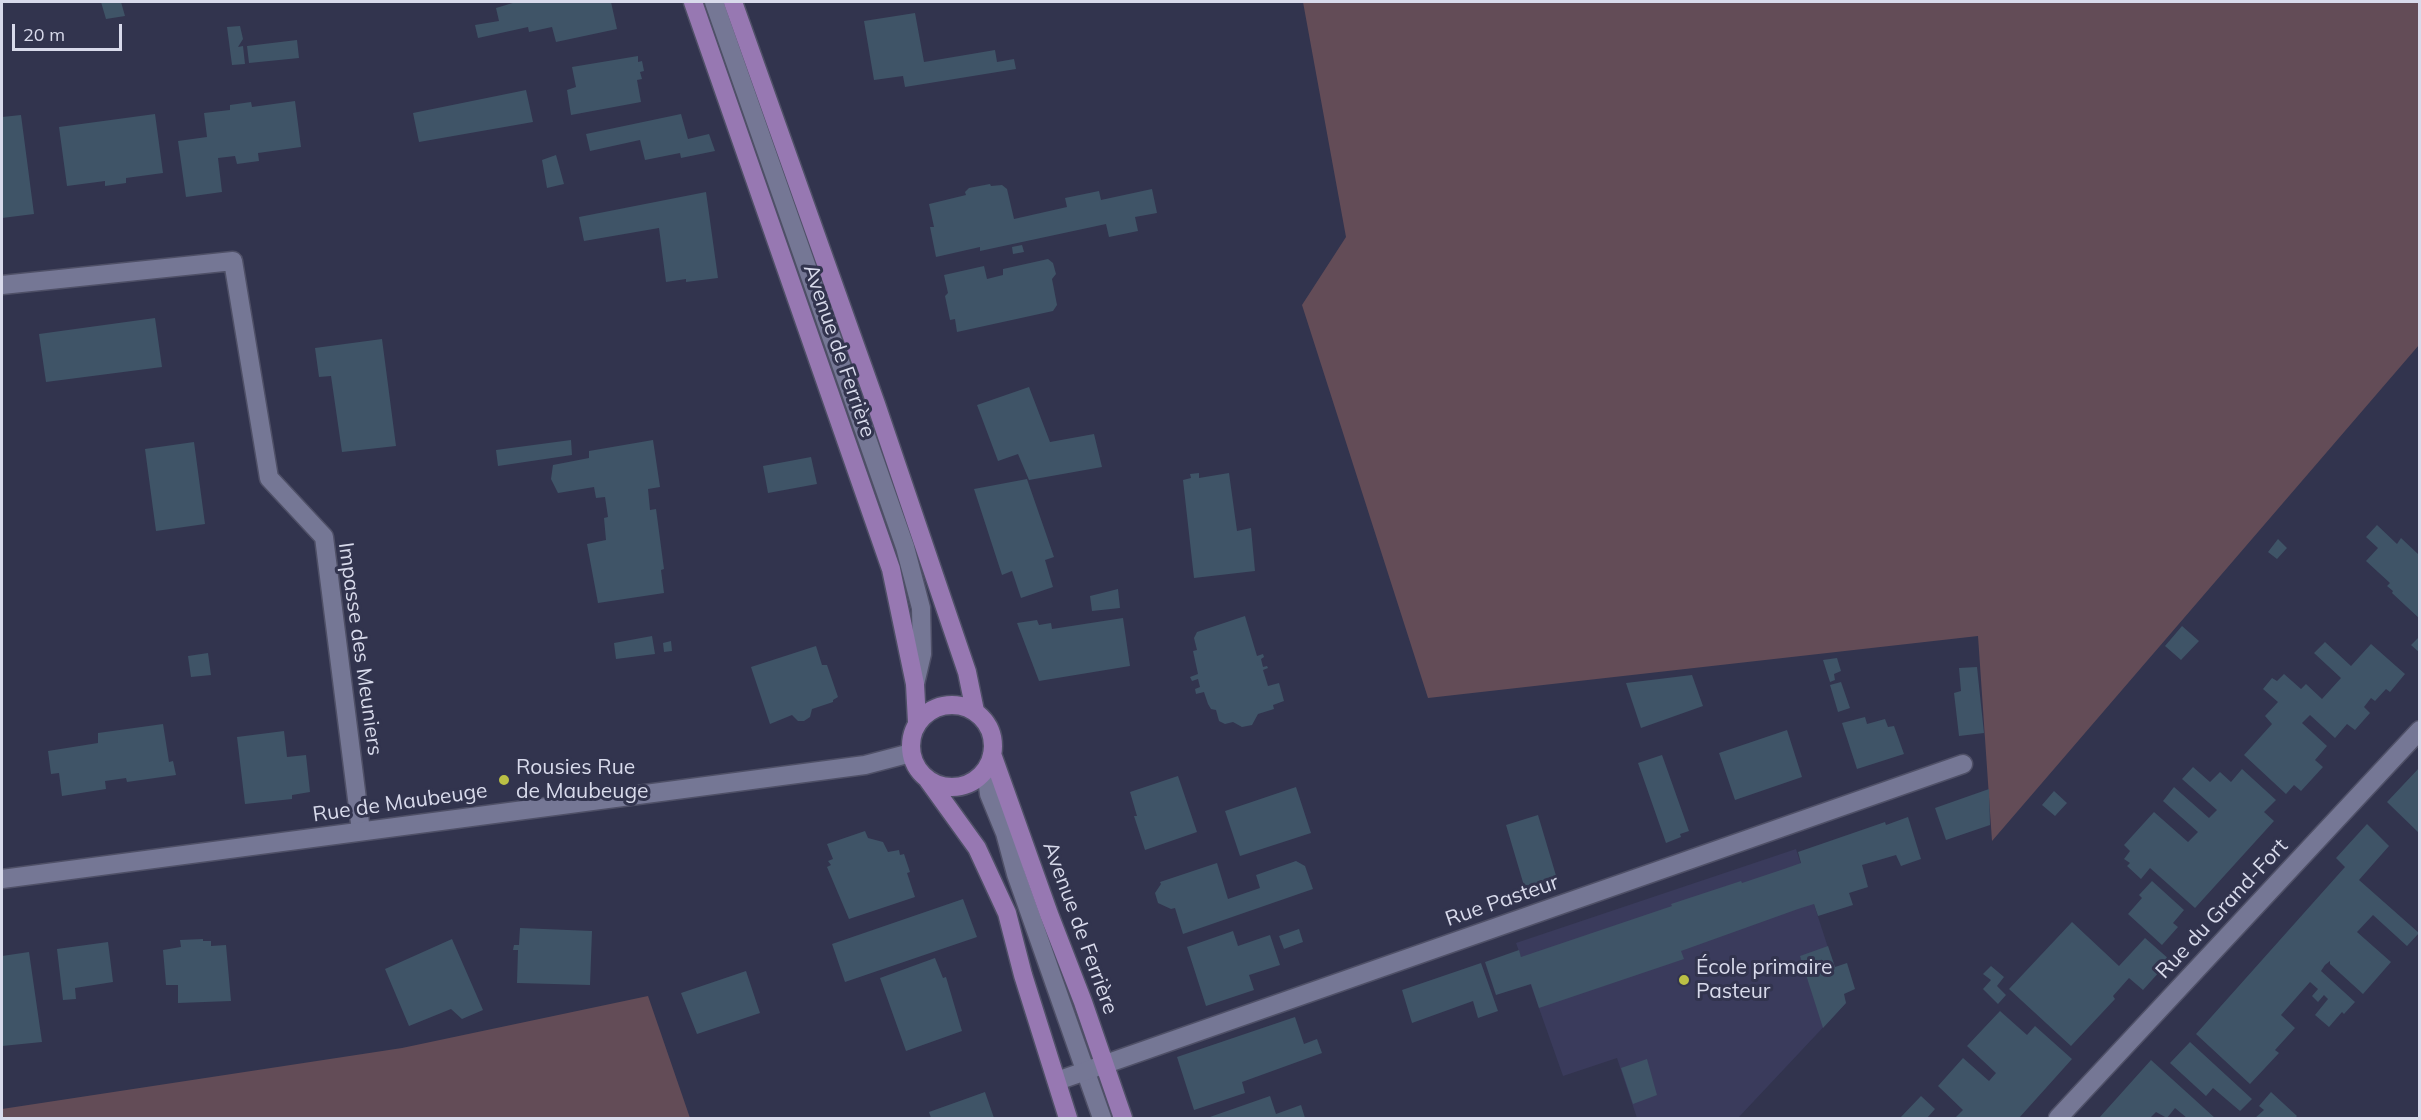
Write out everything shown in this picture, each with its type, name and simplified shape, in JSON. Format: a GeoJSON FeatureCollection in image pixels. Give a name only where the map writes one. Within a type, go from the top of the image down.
{"type":"FeatureCollection","features":[{"type":"Feature","properties":{"kind":"main road","name":"Avenue de Ferrière"},"geometry":{"type":"LineString","coordinates":[[693,2],[891,569],[915,684],[917,722]]}},
{"type":"Feature","properties":{"kind":"main road","name":"Avenue de Ferrière"},"geometry":{"type":"LineString","coordinates":[[733,2],[876,404],[967,672],[975,711]]}},
{"type":"Feature","properties":{"kind":"main road"},"geometry":{"type":"LineString","coordinates":[[928,780],[940,786],[959,786],[977,779],[989,762],[993,742],[990,730],[975,711],[951,704],[938,706],[926,712],[912,731],[911,753],[920,773],[928,780],[976,848],[1007,913],[1023,975],[1068,1119]]}},
{"type":"Feature","properties":{"kind":"main road","name":"Avenue de Ferrière"},"geometry":{"type":"LineString","coordinates":[[989,762],[1123,1119]]}},
{"type":"Feature","properties":{"kind":"street"},"geometry":{"type":"LineString","coordinates":[[714,2],[905,547],[921,608],[922,654],[915,684]]}},
{"type":"Feature","properties":{"kind":"street","name":"Impasse des Meuniers"},"geometry":{"type":"LineString","coordinates":[[2,285],[233,261],[269,478],[324,537],[362,831]]}},
{"type":"Feature","properties":{"kind":"street","name":"Rue du Grand-Fort"},"geometry":{"type":"LineString","coordinates":[[2058,1119],[2420,730]]}},
{"type":"Feature","properties":{"kind":"street","name":"Rue de Maubeuge"},"geometry":{"type":"LineString","coordinates":[[2,879],[865,765],[911,753]]}},
{"type":"Feature","properties":{"kind":"street"},"geometry":{"type":"LineString","coordinates":[[989,762],[989,794],[1005,833],[1016,874],[1102,1119]]}},
{"type":"Feature","properties":{"kind":"street","name":"Rue Pasteur"},"geometry":{"type":"LineString","coordinates":[[1057,1081],[1963,764]]}},
{"type":"Feature","properties":{"kind":"shaded area"},"geometry":{"type":"Polygon","coordinates":[[[1303,2],[2419,2],[2419,345],[1992,841],[1978,636],[1428,698],[1302,305],[1346,237],[1303,2]]]}},
{"type":"Feature","properties":{"kind":"shaded area","name":"École primaire Pasteur"},"geometry":{"type":"Polygon","coordinates":[[[1796,849],[1846,1003],[1738,1118],[1637,1118],[1617,1058],[1563,1076],[1516,943],[1796,849]]]}},
{"type":"Feature","properties":{"kind":"shaded area"},"geometry":{"type":"Polygon","coordinates":[[[648,996],[690,1118],[2,1118],[2,1109],[402,1048],[648,996]]]}},
{"type":"Feature","properties":{"kind":"building"},"geometry":{"type":"Polygon","coordinates":[[[101,2],[121,2],[125,16],[106,19],[101,2]]]}},
{"type":"Feature","properties":{"kind":"building"},"geometry":{"type":"Polygon","coordinates":[[[516,2],[611,2],[617,29],[556,42],[552,27],[529,32],[528,27],[478,38],[475,25],[499,21],[496,8],[516,2]]]}},
{"type":"Feature","properties":{"kind":"building"},"geometry":{"type":"Polygon","coordinates":[[[915,13],[924,62],[995,50],[997,62],[1014,59],[1016,69],[905,87],[903,76],[874,80],[864,21],[915,13]]]}},
{"type":"Feature","properties":{"kind":"building"},"geometry":{"type":"Polygon","coordinates":[[[240,26],[243,39],[238,47],[243,46],[245,64],[232,65],[227,27],[240,26]]]}},
{"type":"Feature","properties":{"kind":"building"},"geometry":{"type":"Polygon","coordinates":[[[297,40],[299,58],[249,63],[247,46],[297,40]]]}},
{"type":"Feature","properties":{"kind":"building"},"geometry":{"type":"Polygon","coordinates":[[[638,56],[638,62],[642,61],[644,71],[640,72],[642,79],[637,80],[641,102],[571,115],[567,90],[576,87],[572,67],[638,56]]]}},
{"type":"Feature","properties":{"kind":"building"},"geometry":{"type":"Polygon","coordinates":[[[526,90],[533,122],[419,142],[413,113],[526,90]]]}},
{"type":"Feature","properties":{"kind":"building"},"geometry":{"type":"Polygon","coordinates":[[[295,101],[301,147],[258,153],[259,161],[237,164],[235,156],[218,158],[222,192],[186,197],[178,141],[207,137],[204,113],[230,110],[230,105],[251,102],[252,107],[295,101]]]}},
{"type":"Feature","properties":{"kind":"building"},"geometry":{"type":"Polygon","coordinates":[[[155,114],[163,173],[126,178],[126,183],[105,186],[105,181],[67,186],[59,127],[155,114]]]}},
{"type":"Feature","properties":{"kind":"building"},"geometry":{"type":"Polygon","coordinates":[[[681,114],[688,139],[709,134],[715,151],[681,158],[680,153],[645,160],[640,140],[590,151],[586,134],[681,114]]]}},
{"type":"Feature","properties":{"kind":"building"},"geometry":{"type":"Polygon","coordinates":[[[21,115],[34,214],[2,218],[2,117],[21,115]]]}},
{"type":"Feature","properties":{"kind":"building"},"geometry":{"type":"Polygon","coordinates":[[[556,155],[564,184],[547,188],[542,160],[556,155]]]}},
{"type":"Feature","properties":{"kind":"building"},"geometry":{"type":"Polygon","coordinates":[[[990,184],[991,186],[1002,185],[1007,189],[1014,219],[1067,207],[1065,198],[1099,191],[1101,200],[1152,189],[1157,213],[1135,217],[1138,231],[1109,237],[1106,224],[980,251],[980,247],[936,257],[930,227],[934,227],[929,204],[966,195],[965,192],[969,188],[990,184]]]}},
{"type":"Feature","properties":{"kind":"building"},"geometry":{"type":"Polygon","coordinates":[[[706,192],[718,278],[666,282],[659,228],[584,241],[579,217],[706,192]]]}},
{"type":"Feature","properties":{"kind":"building"},"geometry":{"type":"Polygon","coordinates":[[[1022,245],[1024,252],[1013,254],[1012,247],[1022,245]]]}},
{"type":"Feature","properties":{"kind":"building"},"geometry":{"type":"Polygon","coordinates":[[[1048,259],[1053,263],[1056,274],[1052,279],[1057,305],[1053,311],[957,332],[955,319],[950,320],[944,275],[984,266],[987,279],[1003,275],[1003,269],[1048,259]]]}},
{"type":"Feature","properties":{"kind":"building"},"geometry":{"type":"Polygon","coordinates":[[[155,318],[162,367],[46,382],[39,334],[155,318]]]}},
{"type":"Feature","properties":{"kind":"building"},"geometry":{"type":"Polygon","coordinates":[[[382,339],[396,446],[342,452],[331,376],[319,377],[315,348],[382,339]]]}},
{"type":"Feature","properties":{"kind":"building"},"geometry":{"type":"Polygon","coordinates":[[[1029,387],[1050,442],[1094,434],[1102,467],[1029,480],[1018,454],[998,461],[977,405],[1029,387]]]}},
{"type":"Feature","properties":{"kind":"building"},"geometry":{"type":"Polygon","coordinates":[[[571,440],[572,455],[498,466],[496,450],[571,440]]]}},
{"type":"Feature","properties":{"kind":"building"},"geometry":{"type":"Polygon","coordinates":[[[653,440],[660,487],[648,489],[650,510],[656,509],[664,569],[661,570],[664,593],[598,603],[587,544],[606,540],[604,518],[608,517],[605,497],[596,498],[594,487],[558,493],[551,479],[553,465],[589,458],[589,451],[653,440]]]}},
{"type":"Feature","properties":{"kind":"building"},"geometry":{"type":"Polygon","coordinates":[[[194,442],[205,524],[156,531],[145,449],[194,442]]]}},
{"type":"Feature","properties":{"kind":"building"},"geometry":{"type":"Polygon","coordinates":[[[811,457],[817,484],[768,493],[763,466],[811,457]]]}},
{"type":"Feature","properties":{"kind":"building"},"geometry":{"type":"Polygon","coordinates":[[[1199,473],[1199,478],[1229,473],[1237,531],[1251,528],[1255,571],[1194,578],[1183,480],[1191,478],[1190,474],[1199,473]]]}},
{"type":"Feature","properties":{"kind":"building"},"geometry":{"type":"Polygon","coordinates":[[[1027,479],[1054,557],[1045,560],[1053,587],[1021,598],[1012,571],[1002,575],[974,489],[1027,479]]]}},
{"type":"Feature","properties":{"kind":"building"},"geometry":{"type":"Polygon","coordinates":[[[2377,525],[2397,544],[2401,538],[2418,554],[2420,552],[2420,619],[2392,593],[2393,591],[2387,586],[2390,583],[2366,561],[2378,548],[2366,537],[2377,525]]]}},
{"type":"Feature","properties":{"kind":"building"},"geometry":{"type":"Polygon","coordinates":[[[2278,539],[2287,548],[2277,559],[2268,552],[2278,539]]]}},
{"type":"Feature","properties":{"kind":"building"},"geometry":{"type":"Polygon","coordinates":[[[1118,589],[1120,608],[1092,611],[1090,596],[1118,589]]]}},
{"type":"Feature","properties":{"kind":"building"},"geometry":{"type":"Polygon","coordinates":[[[1245,616],[1257,656],[1263,654],[1264,657],[1261,659],[1263,667],[1268,668],[1263,670],[1268,686],[1279,683],[1284,701],[1273,705],[1274,709],[1258,714],[1252,725],[1242,727],[1233,722],[1225,724],[1219,721],[1216,710],[1211,709],[1204,692],[1196,694],[1195,689],[1200,687],[1198,679],[1192,681],[1190,677],[1198,674],[1193,651],[1197,650],[1194,638],[1197,632],[1245,616]]]}},
{"type":"Feature","properties":{"kind":"building"},"geometry":{"type":"Polygon","coordinates":[[[1123,618],[1130,666],[1039,681],[1017,623],[1037,620],[1039,625],[1051,623],[1052,629],[1123,618]]]}},
{"type":"Feature","properties":{"kind":"building"},"geometry":{"type":"Polygon","coordinates":[[[2182,626],[2199,641],[2181,660],[2165,646],[2182,626]]]}},
{"type":"Feature","properties":{"kind":"building"},"geometry":{"type":"Polygon","coordinates":[[[652,636],[655,654],[616,659],[614,643],[652,636]]]}},
{"type":"Feature","properties":{"kind":"building"},"geometry":{"type":"Polygon","coordinates":[[[2420,636],[2420,653],[2411,645],[2420,636]]]}},
{"type":"Feature","properties":{"kind":"building"},"geometry":{"type":"Polygon","coordinates":[[[671,641],[672,651],[664,652],[663,643],[671,641]]]}},
{"type":"Feature","properties":{"kind":"building"},"geometry":{"type":"Polygon","coordinates":[[[2325,642],[2351,666],[2371,644],[2405,674],[2390,692],[2386,689],[2375,701],[2371,698],[2364,707],[2370,713],[2355,730],[2347,724],[2335,738],[2310,715],[2302,723],[2327,746],[2315,760],[2323,767],[2301,791],[2294,785],[2286,794],[2244,755],[2272,724],[2265,716],[2278,702],[2263,689],[2272,678],[2277,681],[2284,674],[2301,689],[2306,684],[2322,699],[2341,678],[2314,653],[2325,642]]]}},
{"type":"Feature","properties":{"kind":"building"},"geometry":{"type":"Polygon","coordinates":[[[816,646],[822,665],[827,665],[838,697],[833,702],[812,709],[810,717],[804,721],[798,721],[792,715],[770,724],[751,667],[816,646]]]}},
{"type":"Feature","properties":{"kind":"building"},"geometry":{"type":"Polygon","coordinates":[[[208,653],[211,675],[191,677],[188,656],[208,653]]]}},
{"type":"Feature","properties":{"kind":"building"},"geometry":{"type":"Polygon","coordinates":[[[1837,658],[1841,671],[1834,674],[1835,680],[1830,682],[1823,660],[1837,658]]]}},
{"type":"Feature","properties":{"kind":"building"},"geometry":{"type":"Polygon","coordinates":[[[1977,667],[1984,733],[1959,736],[1954,693],[1961,691],[1959,668],[1977,667]]]}},
{"type":"Feature","properties":{"kind":"building"},"geometry":{"type":"Polygon","coordinates":[[[1692,675],[1703,706],[1641,728],[1626,683],[1692,675]]]}},
{"type":"Feature","properties":{"kind":"building"},"geometry":{"type":"Polygon","coordinates":[[[1841,682],[1850,708],[1838,712],[1830,685],[1841,682]]]}},
{"type":"Feature","properties":{"kind":"building"},"geometry":{"type":"Polygon","coordinates":[[[1865,717],[1867,724],[1885,719],[1888,727],[1894,726],[1904,754],[1857,769],[1842,723],[1865,717]]]}},
{"type":"Feature","properties":{"kind":"building"},"geometry":{"type":"Polygon","coordinates":[[[163,724],[169,762],[173,761],[176,775],[127,782],[126,778],[105,781],[106,789],[62,796],[59,773],[51,774],[48,751],[98,743],[98,733],[163,724]]]}},
{"type":"Feature","properties":{"kind":"building"},"geometry":{"type":"Polygon","coordinates":[[[1787,730],[1802,777],[1735,800],[1719,753],[1787,730]]]}},
{"type":"Feature","properties":{"kind":"building"},"geometry":{"type":"Polygon","coordinates":[[[284,731],[287,757],[306,755],[310,792],[292,795],[292,799],[245,804],[237,737],[284,731]]]}},
{"type":"Feature","properties":{"kind":"building"},"geometry":{"type":"Polygon","coordinates":[[[1662,755],[1689,831],[1666,843],[1638,763],[1662,755]]]}},
{"type":"Feature","properties":{"kind":"building"},"geometry":{"type":"Polygon","coordinates":[[[2193,767],[2210,782],[2220,772],[2231,782],[2242,769],[2276,800],[2264,812],[2274,821],[2195,908],[2150,868],[2141,879],[2127,866],[2130,863],[2124,859],[2130,851],[2124,845],[2154,812],[2188,842],[2198,832],[2163,801],[2174,787],[2209,818],[2217,810],[2182,779],[2193,767]]]}},
{"type":"Feature","properties":{"kind":"building"},"geometry":{"type":"Polygon","coordinates":[[[2420,767],[2420,834],[2387,802],[2420,767]]]}},
{"type":"Feature","properties":{"kind":"building"},"geometry":{"type":"Polygon","coordinates":[[[1178,776],[1197,832],[1145,850],[1134,816],[1137,816],[1130,792],[1178,776]]]}},
{"type":"Feature","properties":{"kind":"building"},"geometry":{"type":"Polygon","coordinates":[[[1296,787],[1311,833],[1240,856],[1225,811],[1296,787]]]}},
{"type":"Feature","properties":{"kind":"building"},"geometry":{"type":"Polygon","coordinates":[[[1989,789],[1990,825],[1946,840],[1935,808],[1989,789]]]}},
{"type":"Feature","properties":{"kind":"building"},"geometry":{"type":"Polygon","coordinates":[[[2054,791],[2067,803],[2055,816],[2042,805],[2054,791]]]}},
{"type":"Feature","properties":{"kind":"building"},"geometry":{"type":"Polygon","coordinates":[[[1538,815],[1557,879],[1525,889],[1506,825],[1538,815]]]}},
{"type":"Feature","properties":{"kind":"building"},"geometry":{"type":"Polygon","coordinates":[[[1908,817],[1921,859],[1901,866],[1896,855],[1862,865],[1868,887],[1849,893],[1853,905],[1818,916],[1814,904],[1798,909],[1681,951],[1684,959],[1539,1008],[1531,984],[1496,995],[1485,962],[1519,950],[1521,957],[1672,906],[1671,904],[1784,869],[1801,863],[1798,852],[1885,822],[1886,825],[1908,817]]]}},
{"type":"Feature","properties":{"kind":"building"},"geometry":{"type":"Polygon","coordinates":[[[2367,824],[2389,846],[2359,880],[2419,933],[2407,946],[2373,915],[2357,932],[2391,962],[2363,994],[2330,964],[2330,961],[2325,965],[2321,971],[2355,1002],[2344,1014],[2342,1012],[2329,1027],[2315,1015],[2328,999],[2324,995],[2318,1002],[2312,996],[2318,989],[2310,982],[2281,1015],[2295,1028],[2275,1050],[2279,1053],[2250,1084],[2196,1034],[2345,867],[2336,858],[2367,824]]]}},
{"type":"Feature","properties":{"kind":"building"},"geometry":{"type":"Polygon","coordinates":[[[865,831],[868,838],[883,842],[888,852],[899,850],[900,855],[904,854],[910,872],[907,873],[915,897],[849,919],[827,867],[831,865],[828,861],[833,859],[827,844],[865,831]]]}},
{"type":"Feature","properties":{"kind":"building"},"geometry":{"type":"Polygon","coordinates":[[[1296,861],[1305,866],[1313,889],[1183,934],[1175,908],[1171,909],[1158,903],[1155,893],[1160,882],[1217,863],[1228,899],[1260,888],[1256,875],[1296,861]]]}},
{"type":"Feature","properties":{"kind":"building"},"geometry":{"type":"Polygon","coordinates":[[[2152,881],[2184,910],[2173,923],[2178,927],[2162,945],[2128,914],[2142,898],[2139,895],[2152,881]]]}},
{"type":"Feature","properties":{"kind":"building"},"geometry":{"type":"Polygon","coordinates":[[[963,899],[977,937],[845,982],[832,944],[963,899]]]}},
{"type":"Feature","properties":{"kind":"building"},"geometry":{"type":"Polygon","coordinates":[[[2072,922],[2119,966],[2145,938],[2170,960],[2143,990],[2129,978],[2113,996],[2115,999],[2071,1046],[2009,989],[2072,922]]]}},
{"type":"Feature","properties":{"kind":"building"},"geometry":{"type":"Polygon","coordinates":[[[520,928],[592,931],[590,985],[517,983],[518,950],[513,950],[514,945],[519,945],[520,928]]]}},
{"type":"Feature","properties":{"kind":"building"},"geometry":{"type":"Polygon","coordinates":[[[1299,929],[1303,942],[1284,949],[1279,936],[1299,929]]]}},
{"type":"Feature","properties":{"kind":"building"},"geometry":{"type":"Polygon","coordinates":[[[1233,931],[1238,946],[1270,935],[1280,965],[1249,975],[1254,990],[1206,1006],[1187,947],[1233,931]]]}},
{"type":"Feature","properties":{"kind":"building"},"geometry":{"type":"Polygon","coordinates":[[[203,939],[203,941],[211,941],[211,946],[226,945],[231,1001],[178,1003],[178,985],[166,985],[163,950],[181,947],[180,940],[203,939]]]}},
{"type":"Feature","properties":{"kind":"building"},"geometry":{"type":"Polygon","coordinates":[[[452,939],[483,1010],[462,1019],[451,1009],[409,1026],[385,969],[452,939]]]}},
{"type":"Feature","properties":{"kind":"building"},"geometry":{"type":"Polygon","coordinates":[[[108,942],[113,982],[75,988],[76,999],[63,1000],[57,949],[108,942]]]}},
{"type":"Feature","properties":{"kind":"building"},"geometry":{"type":"Polygon","coordinates":[[[1828,946],[1835,967],[1847,963],[1855,989],[1844,994],[1846,1003],[1823,1028],[1800,956],[1828,946]]]}},
{"type":"Feature","properties":{"kind":"building"},"geometry":{"type":"Polygon","coordinates":[[[29,952],[42,1042],[2,1046],[2,956],[29,952]]]}},
{"type":"Feature","properties":{"kind":"building"},"geometry":{"type":"Polygon","coordinates":[[[935,958],[943,978],[946,977],[962,1031],[906,1051],[880,978],[935,958]]]}},
{"type":"Feature","properties":{"kind":"building"},"geometry":{"type":"Polygon","coordinates":[[[1481,963],[1498,1011],[1478,1018],[1473,1001],[1412,1023],[1402,990],[1481,963]]]}},
{"type":"Feature","properties":{"kind":"building"},"geometry":{"type":"Polygon","coordinates":[[[1991,966],[2004,977],[1997,986],[2006,995],[1998,1004],[1983,989],[1991,980],[1983,974],[1991,966]]]}},
{"type":"Feature","properties":{"kind":"building"},"geometry":{"type":"Polygon","coordinates":[[[746,971],[760,1013],[697,1034],[681,993],[746,971]]]}},
{"type":"Feature","properties":{"kind":"building"},"geometry":{"type":"Polygon","coordinates":[[[2000,1011],[2027,1035],[2035,1026],[2072,1059],[2019,1118],[1955,1118],[1963,1110],[1938,1086],[1963,1058],[1989,1081],[1996,1073],[1967,1046],[2000,1011]]]}},
{"type":"Feature","properties":{"kind":"building"},"geometry":{"type":"Polygon","coordinates":[[[1295,1017],[1304,1044],[1317,1039],[1322,1053],[1242,1082],[1245,1093],[1194,1110],[1177,1057],[1295,1017]]]}},
{"type":"Feature","properties":{"kind":"building"},"geometry":{"type":"Polygon","coordinates":[[[2190,1042],[2252,1099],[2240,1111],[2213,1088],[2206,1096],[2170,1063],[2190,1042]]]}},
{"type":"Feature","properties":{"kind":"building"},"geometry":{"type":"Polygon","coordinates":[[[1647,1059],[1657,1095],[1633,1104],[1621,1068],[1647,1059]]]}},
{"type":"Feature","properties":{"kind":"building"},"geometry":{"type":"Polygon","coordinates":[[[2151,1060],[2215,1118],[2187,1118],[2175,1108],[2167,1118],[2156,1112],[2150,1118],[2099,1118],[2151,1060]]]}},
{"type":"Feature","properties":{"kind":"building"},"geometry":{"type":"Polygon","coordinates":[[[985,1092],[994,1118],[931,1118],[929,1112],[985,1092]]]}},
{"type":"Feature","properties":{"kind":"building"},"geometry":{"type":"Polygon","coordinates":[[[2271,1092],[2297,1116],[2295,1118],[2255,1118],[2264,1110],[2259,1106],[2271,1092]]]}},
{"type":"Feature","properties":{"kind":"building"},"geometry":{"type":"Polygon","coordinates":[[[1270,1096],[1276,1114],[1301,1105],[1305,1118],[1207,1118],[1270,1096]]]}},
{"type":"Feature","properties":{"kind":"building"},"geometry":{"type":"Polygon","coordinates":[[[1921,1096],[1935,1109],[1927,1118],[1900,1118],[1921,1096]]]}},
{"type":"Feature","properties":{"kind":"place","name":"Rousies Rue de Maubeuge"},"geometry":{"type":"Point","coordinates":[504,780]}},
{"type":"Feature","properties":{"kind":"place","name":"École primaire Pasteur"},"geometry":{"type":"Point","coordinates":[1684,980]}}]}
